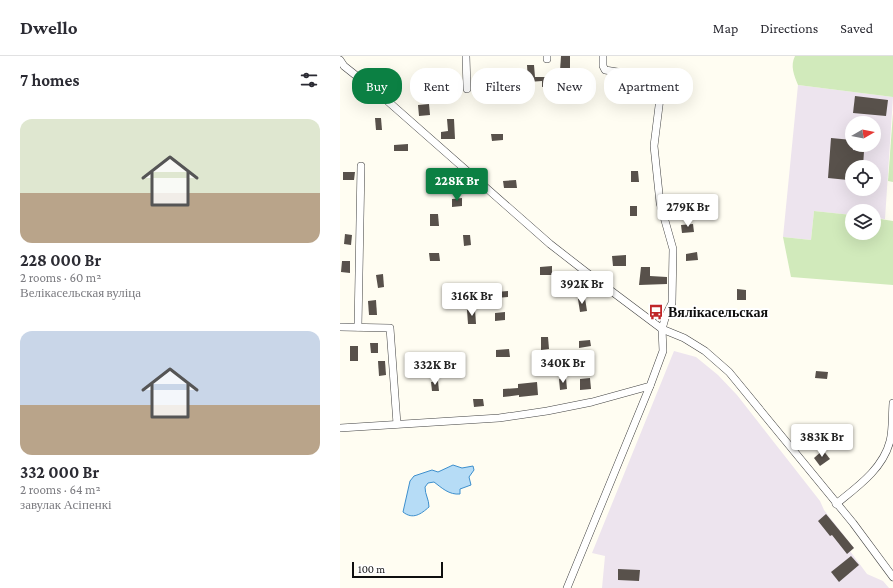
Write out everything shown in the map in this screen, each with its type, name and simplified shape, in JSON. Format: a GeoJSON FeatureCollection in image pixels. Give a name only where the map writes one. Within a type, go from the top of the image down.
{"type":"FeatureCollection","features":[{"type":"Feature","properties":{"kind":"street"},"geometry":{"type":"LineString","coordinates":[[466,56],[466,89]]}},
{"type":"Feature","properties":{"kind":"street"},"geometry":{"type":"LineString","coordinates":[[567,588],[663,351],[662,329],[666,315],[672,303],[673,249],[660,203],[654,146],[660,84],[654,78],[605,70],[603,66],[603,56]]}},
{"type":"Feature","properties":{"kind":"street"},"geometry":{"type":"LineString","coordinates":[[340,60],[344,66],[383,97],[550,244],[662,329],[684,338],[705,351],[729,372],[853,523],[893,577]]}},
{"type":"Feature","properties":{"kind":"street"},"geometry":{"type":"LineString","coordinates":[[358,327],[361,166]]}},
{"type":"Feature","properties":{"kind":"street"},"geometry":{"type":"LineString","coordinates":[[340,327],[390,328],[397,424]]}},
{"type":"Feature","properties":{"kind":"street"},"geometry":{"type":"LineString","coordinates":[[340,428],[513,416],[592,402],[650,386]]}},
{"type":"Feature","properties":{"kind":"street"},"geometry":{"type":"LineString","coordinates":[[836,504],[875,470],[885,456],[891,440],[893,403]]}},
{"type":"Feature","properties":{"kind":"shaded area"},"geometry":{"type":"Polygon","coordinates":[[[798,85],[893,97],[885,219],[881,219],[881,204],[845,204],[845,214],[814,211],[811,240],[783,237],[798,85]]]}},
{"type":"Feature","properties":{"kind":"shaded area"},"geometry":{"type":"Polygon","coordinates":[[[674,351],[696,357],[718,375],[737,395],[820,501],[824,510],[854,548],[850,551],[867,574],[883,581],[889,588],[602,588],[605,556],[592,553],[674,351]]]}},
{"type":"Feature","properties":{"kind":"green space"},"geometry":{"type":"Polygon","coordinates":[[[795,56],[893,56],[893,97],[798,85],[793,67],[795,56]]]}},
{"type":"Feature","properties":{"kind":"green space"},"geometry":{"type":"Polygon","coordinates":[[[893,113],[893,182],[888,181],[893,113]]]}},
{"type":"Feature","properties":{"kind":"green space"},"geometry":{"type":"Polygon","coordinates":[[[814,211],[845,214],[845,240],[881,240],[881,219],[893,221],[893,285],[791,277],[783,237],[811,240],[814,211]]]}},
{"type":"Feature","properties":{"kind":"water"},"geometry":{"type":"Polygon","coordinates":[[[453,465],[462,468],[473,466],[474,470],[469,477],[471,485],[460,489],[460,494],[456,494],[446,491],[434,482],[428,483],[425,487],[429,507],[420,514],[414,516],[410,516],[403,512],[410,481],[414,476],[432,470],[438,472],[453,465]]]}},
{"type":"Feature","properties":{"kind":"building"},"geometry":{"type":"Polygon","coordinates":[[[561,56],[570,56],[570,68],[560,68],[561,56]]]}},
{"type":"Feature","properties":{"kind":"building"},"geometry":{"type":"Polygon","coordinates":[[[527,65],[534,65],[534,68],[527,68],[527,65]]]}},
{"type":"Feature","properties":{"kind":"building"},"geometry":{"type":"Polygon","coordinates":[[[535,77],[543,77],[542,87],[542,81],[535,82],[535,77]]]}},
{"type":"Feature","properties":{"kind":"building"},"geometry":{"type":"Polygon","coordinates":[[[855,96],[888,100],[886,116],[853,113],[855,96]]]}},
{"type":"Feature","properties":{"kind":"building"},"geometry":{"type":"Polygon","coordinates":[[[429,104],[430,115],[419,116],[418,105],[429,104]]]}},
{"type":"Feature","properties":{"kind":"building"},"geometry":{"type":"Polygon","coordinates":[[[375,118],[381,118],[382,130],[376,130],[375,118]]]}},
{"type":"Feature","properties":{"kind":"building"},"geometry":{"type":"Polygon","coordinates":[[[447,119],[454,119],[455,139],[441,139],[441,132],[448,131],[447,119]]]}},
{"type":"Feature","properties":{"kind":"building"},"geometry":{"type":"Polygon","coordinates":[[[491,134],[503,134],[503,140],[492,141],[491,134]]]}},
{"type":"Feature","properties":{"kind":"building"},"geometry":{"type":"Polygon","coordinates":[[[831,138],[845,139],[845,152],[864,152],[863,160],[845,160],[845,180],[828,178],[831,138]]]}},
{"type":"Feature","properties":{"kind":"building"},"geometry":{"type":"Polygon","coordinates":[[[408,144],[408,151],[394,151],[394,145],[408,144]]]}},
{"type":"Feature","properties":{"kind":"building"},"geometry":{"type":"Polygon","coordinates":[[[631,171],[638,171],[639,182],[631,182],[631,171]]]}},
{"type":"Feature","properties":{"kind":"building"},"geometry":{"type":"Polygon","coordinates":[[[343,172],[355,172],[354,180],[343,180],[343,172]]]}},
{"type":"Feature","properties":{"kind":"building"},"geometry":{"type":"Polygon","coordinates":[[[516,180],[517,188],[504,188],[503,181],[516,180]]]}},
{"type":"Feature","properties":{"kind":"building"},"geometry":{"type":"Polygon","coordinates":[[[462,198],[462,206],[452,207],[452,199],[462,198]]]}},
{"type":"Feature","properties":{"kind":"building"},"geometry":{"type":"Polygon","coordinates":[[[630,206],[637,206],[637,216],[630,216],[630,206]]]}},
{"type":"Feature","properties":{"kind":"building"},"geometry":{"type":"Polygon","coordinates":[[[430,214],[438,214],[439,226],[430,226],[430,214]]]}},
{"type":"Feature","properties":{"kind":"building"},"geometry":{"type":"Polygon","coordinates":[[[693,224],[694,232],[682,233],[681,225],[693,224]]]}},
{"type":"Feature","properties":{"kind":"building"},"geometry":{"type":"Polygon","coordinates":[[[345,234],[352,235],[351,245],[344,244],[345,234]]]}},
{"type":"Feature","properties":{"kind":"building"},"geometry":{"type":"Polygon","coordinates":[[[463,235],[470,235],[471,245],[464,246],[463,235]]]}},
{"type":"Feature","properties":{"kind":"building"},"geometry":{"type":"Polygon","coordinates":[[[697,252],[698,260],[686,261],[686,254],[697,252]]]}},
{"type":"Feature","properties":{"kind":"building"},"geometry":{"type":"Polygon","coordinates":[[[429,253],[439,253],[440,261],[430,261],[429,253]]]}},
{"type":"Feature","properties":{"kind":"building"},"geometry":{"type":"Polygon","coordinates":[[[626,255],[626,266],[613,266],[612,256],[626,255]]]}},
{"type":"Feature","properties":{"kind":"building"},"geometry":{"type":"Polygon","coordinates":[[[342,261],[350,261],[350,273],[341,272],[342,261]]]}},
{"type":"Feature","properties":{"kind":"building"},"geometry":{"type":"Polygon","coordinates":[[[552,266],[552,275],[540,275],[540,267],[552,266]]]}},
{"type":"Feature","properties":{"kind":"building"},"geometry":{"type":"Polygon","coordinates":[[[641,267],[650,267],[650,276],[667,277],[667,284],[639,285],[641,267]]]}},
{"type":"Feature","properties":{"kind":"building"},"geometry":{"type":"Polygon","coordinates":[[[383,274],[384,287],[378,288],[376,275],[383,274]]]}},
{"type":"Feature","properties":{"kind":"building"},"geometry":{"type":"Polygon","coordinates":[[[737,289],[746,290],[746,300],[737,300],[737,289]]]}},
{"type":"Feature","properties":{"kind":"building"},"geometry":{"type":"Polygon","coordinates":[[[508,291],[508,297],[496,298],[496,292],[508,291]]]}},
{"type":"Feature","properties":{"kind":"building"},"geometry":{"type":"Polygon","coordinates":[[[585,298],[587,311],[580,312],[578,299],[585,298]]]}},
{"type":"Feature","properties":{"kind":"building"},"geometry":{"type":"Polygon","coordinates":[[[376,300],[377,315],[369,315],[368,301],[376,300]]]}},
{"type":"Feature","properties":{"kind":"building"},"geometry":{"type":"Polygon","coordinates":[[[475,309],[476,324],[468,324],[467,310],[475,309]]]}},
{"type":"Feature","properties":{"kind":"building"},"geometry":{"type":"Polygon","coordinates":[[[505,312],[505,320],[495,321],[495,313],[505,312]]]}},
{"type":"Feature","properties":{"kind":"building"},"geometry":{"type":"Polygon","coordinates":[[[541,337],[548,337],[549,349],[541,350],[541,337]]]}},
{"type":"Feature","properties":{"kind":"building"},"geometry":{"type":"Polygon","coordinates":[[[590,340],[591,346],[579,348],[579,341],[590,340]]]}},
{"type":"Feature","properties":{"kind":"building"},"geometry":{"type":"Polygon","coordinates":[[[370,343],[378,343],[378,353],[371,353],[370,343]]]}},
{"type":"Feature","properties":{"kind":"building"},"geometry":{"type":"Polygon","coordinates":[[[350,346],[358,346],[358,361],[350,361],[350,346]]]}},
{"type":"Feature","properties":{"kind":"building"},"geometry":{"type":"Polygon","coordinates":[[[509,349],[510,357],[496,357],[496,350],[509,349]]]}},
{"type":"Feature","properties":{"kind":"building"},"geometry":{"type":"Polygon","coordinates":[[[378,361],[385,361],[386,375],[379,376],[378,361]]]}},
{"type":"Feature","properties":{"kind":"building"},"geometry":{"type":"Polygon","coordinates":[[[816,371],[828,372],[827,379],[815,378],[816,371]]]}},
{"type":"Feature","properties":{"kind":"building"},"geometry":{"type":"Polygon","coordinates":[[[566,378],[567,389],[560,390],[559,379],[566,378]]]}},
{"type":"Feature","properties":{"kind":"building"},"geometry":{"type":"Polygon","coordinates":[[[590,378],[591,389],[580,390],[580,379],[590,378]]]}},
{"type":"Feature","properties":{"kind":"building"},"geometry":{"type":"Polygon","coordinates":[[[438,381],[439,391],[432,391],[431,382],[438,381]]]}},
{"type":"Feature","properties":{"kind":"building"},"geometry":{"type":"Polygon","coordinates":[[[537,382],[538,395],[503,397],[503,389],[518,388],[518,384],[537,382]]]}},
{"type":"Feature","properties":{"kind":"building"},"geometry":{"type":"Polygon","coordinates":[[[473,399],[483,399],[484,406],[474,407],[473,399]]]}},
{"type":"Feature","properties":{"kind":"building"},"geometry":{"type":"Polygon","coordinates":[[[815,430],[817,442],[809,443],[807,432],[815,430]]]}},
{"type":"Feature","properties":{"kind":"building"},"geometry":{"type":"Polygon","coordinates":[[[823,450],[830,459],[820,466],[814,458],[823,450]]]}},
{"type":"Feature","properties":{"kind":"building"},"geometry":{"type":"Polygon","coordinates":[[[826,514],[854,548],[847,554],[832,535],[830,536],[818,521],[826,514]]]}},
{"type":"Feature","properties":{"kind":"building"},"geometry":{"type":"Polygon","coordinates":[[[851,556],[859,565],[839,582],[831,572],[851,556]]]}},
{"type":"Feature","properties":{"kind":"building"},"geometry":{"type":"Polygon","coordinates":[[[618,569],[640,570],[639,581],[618,580],[618,569]]]}},
{"type":"Feature","properties":{"kind":"place","name":"Вялікасельская"},"geometry":{"type":"Point","coordinates":[656,312]}}]}
